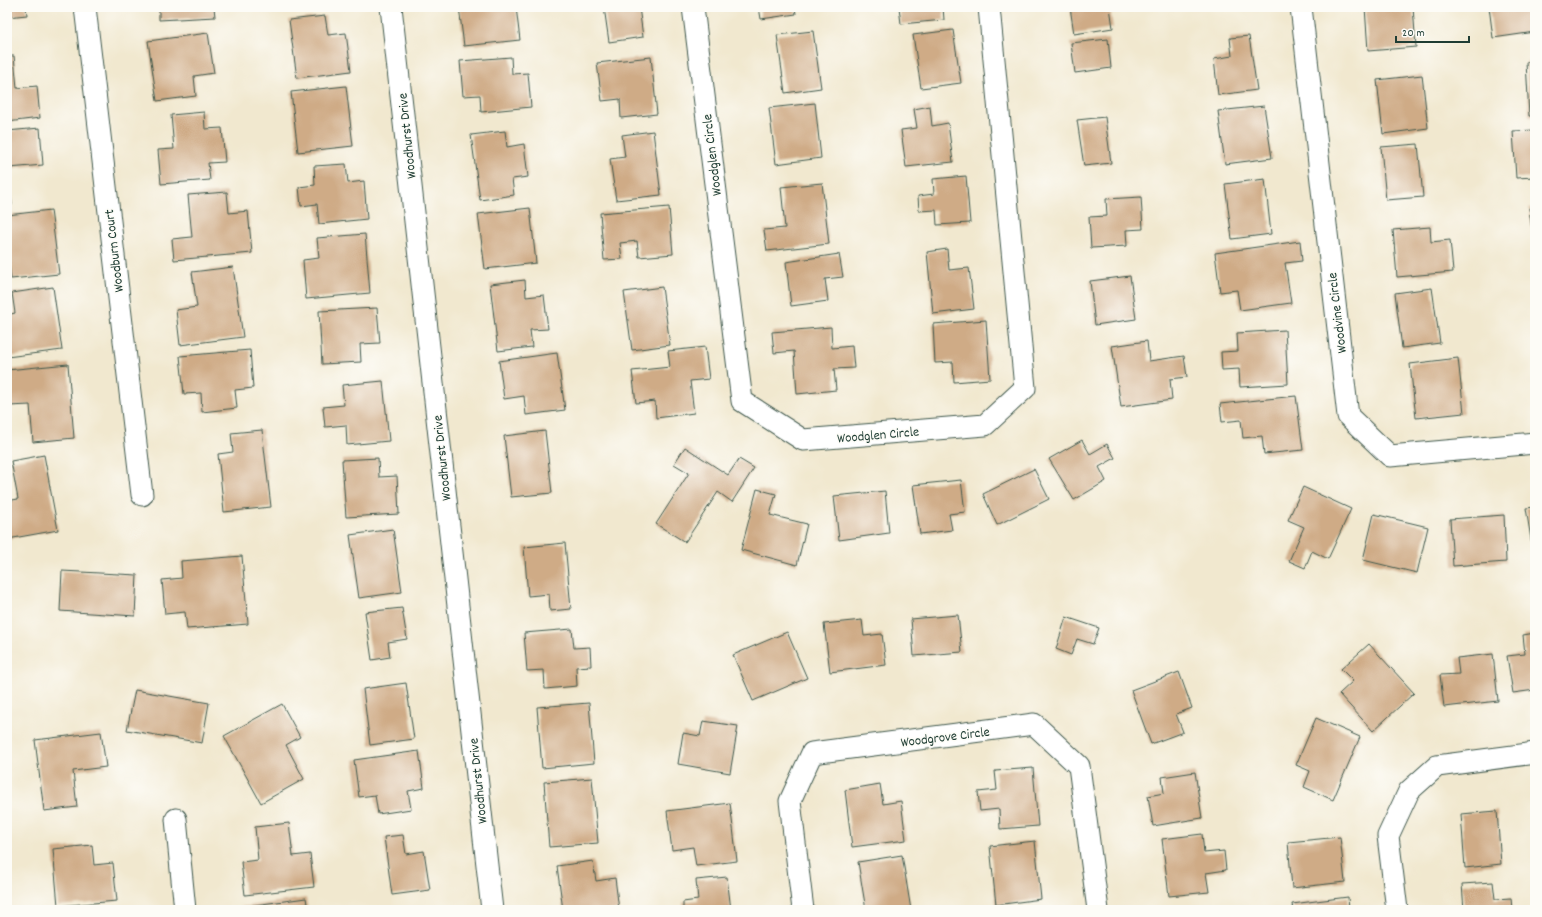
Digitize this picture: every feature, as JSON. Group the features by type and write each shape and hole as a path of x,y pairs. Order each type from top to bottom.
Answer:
{"street":[{"name":"Woodburn Court","path":"85,7 142,494"},
{"name":"Woodhurst Drive","path":"391,7 492,910"},
{"name":"Woodglen Circle","path":"693,7 742,401 803,440 985,426 1026,388 989,7"},
{"name":"Woodvine Circle","path":"1301,7 1348,416 1390,456 1535,443"},
{"name":"Woodgrove Circle","path":"803,910 790,801 812,753 1034,724 1079,766 1098,910"},
{"path":"1397,910 1388,836 1409,791 1437,766 1535,753"},
{"path":"176,819 185,910"}],"building":[{"path":"7,7 26,7 27,15 7,17"},
{"path":"159,7 214,7 215,17 159,20"},
{"path":"459,7 516,7 520,40 464,46"},
{"path":"604,7 639,7 643,37 609,42"},
{"path":"759,7 795,7 796,14 761,19"},
{"path":"899,7 943,7 944,20 901,24"},
{"path":"1070,7 1110,7 1113,28 1074,34"},
{"path":"1365,7 1413,7 1416,47 1368,51"},
{"path":"1489,7 1535,7 1535,32 1493,38"},
{"path":"325,16 328,35 346,33 351,71 297,78 289,20"},
{"path":"953,30 961,83 921,88 913,35"},
{"path":"813,31 821,88 785,93 777,35"},
{"path":"208,33 214,73 194,76 196,96 157,101 148,41"},
{"path":"1249,36 1257,90 1218,95 1214,59 1232,56 1230,38"},
{"path":"1108,39 1111,68 1075,73 1071,43"},
{"path":"7,56 14,56 17,88 37,86 40,118 7,122"},
{"path":"511,57 512,74 528,73 531,107 481,112 480,95 463,96 460,61"},
{"path":"651,57 657,114 621,118 620,99 602,101 597,63"},
{"path":"1535,61 1535,116 1529,116 1526,62"},
{"path":"1422,75 1428,128 1383,134 1377,80"},
{"path":"346,86 353,146 298,152 291,92"},
{"path":"815,103 821,158 776,164 769,108"},
{"path":"930,106 932,126 948,123 953,162 906,167 901,130 917,128 914,109"},
{"path":"1264,106 1272,158 1225,164 1218,111"},
{"path":"204,112 205,129 222,128 225,162 208,163 210,180 161,184 158,150 174,149 171,115"},
{"path":"1105,117 1111,163 1084,166 1077,120"},
{"path":"40,128 43,165 9,168 12,205 7,205 7,131"},
{"path":"1535,130 1535,177 1516,178 1513,131"},
{"path":"505,131 507,147 524,144 528,177 512,179 514,195 480,200 471,135"},
{"path":"653,131 661,195 616,200 610,159 625,157 622,135"},
{"path":"1418,144 1423,197 1386,200 1381,147"},
{"path":"346,164 348,183 364,181 367,219 319,224 317,204 301,206 299,187 315,185 314,166"},
{"path":"966,176 970,223 937,225 936,210 919,211 918,196 934,194 933,179"},
{"path":"1265,179 1271,234 1232,239 1225,184"},
{"path":"822,183 829,244 767,251 764,230 785,228 781,187"},
{"path":"227,192 229,213 248,211 252,253 174,260 172,239 192,237 188,195"},
{"path":"1141,197 1143,229 1126,230 1127,246 1091,248 1089,217 1107,216 1106,199"},
{"path":"669,207 673,254 639,257 637,241 620,243 622,259 604,260 600,213"},
{"path":"1535,207 1535,245 1534,245 1529,208"},
{"path":"530,208 536,263 485,269 478,214"},
{"path":"51,210 59,274 11,279 9,263 7,264 7,215"},
{"path":"1430,227 1431,242 1450,240 1453,272 1397,277 1393,230"},
{"path":"365,234 370,293 306,299 303,260 319,258 317,238"},
{"path":"1300,241 1302,261 1285,263 1291,303 1240,310 1237,290 1220,292 1215,253"},
{"path":"947,249 949,270 969,268 974,309 933,314 927,252"},
{"path":"839,254 843,277 825,279 828,301 791,306 786,262"},
{"path":"233,267 243,337 180,345 176,310 197,307 192,272"},
{"path":"1130,276 1136,319 1095,325 1090,281"},
{"path":"525,280 526,297 544,295 548,329 530,330 532,347 498,351 490,284"},
{"path":"53,287 62,350 7,357 7,315 15,313 12,293"},
{"path":"662,287 670,345 632,350 624,292"},
{"path":"1432,288 1440,343 1402,348 1395,293"},
{"path":"377,308 380,343 360,344 361,362 322,364 319,311"},
{"path":"986,320 990,379 954,382 953,362 935,363 933,324"},
{"path":"831,327 832,348 852,346 854,368 834,369 836,390 797,394 794,351 774,353 772,332"},
{"path":"1285,330 1288,384 1240,387 1239,369 1222,370 1221,352 1238,351 1237,333"},
{"path":"1147,341 1149,361 1184,356 1187,377 1170,379 1172,400 1121,407 1112,346"},
{"path":"705,347 709,379 690,381 694,413 656,418 655,401 636,403 632,371 670,367 668,351"},
{"path":"250,350 253,388 235,390 237,408 202,412 201,393 184,394 180,356"},
{"path":"557,353 565,410 526,415 524,396 504,399 499,361"},
{"path":"1458,358 1464,413 1416,418 1410,364"},
{"path":"68,364 74,438 33,442 30,405 9,406 7,370"},
{"path":"383,381 389,441 347,445 346,425 325,427 323,407 344,405 342,385"},
{"path":"1296,396 1303,450 1264,454 1262,436 1243,438 1241,420 1222,422 1220,404"},
{"path":"262,430 271,507 224,512 218,454 233,452 231,433"},
{"path":"545,431 552,493 511,497 504,436"},
{"path":"1082,440 1090,454 1107,444 1115,458 1099,467 1106,481 1074,500 1049,459"},
{"path":"685,447 728,475 739,459 754,468 732,502 718,492 685,542 656,524 689,473 674,464"},
{"path":"44,455 58,530 8,539 7,501 18,499 11,461"},
{"path":"378,458 379,477 397,476 399,514 346,517 342,460"},
{"path":"1034,469 1049,499 997,525 983,494"},
{"path":"961,480 965,512 949,514 952,530 920,534 913,485"},
{"path":"1303,487 1351,509 1328,559 1312,551 1305,568 1289,561 1304,527 1288,520"},
{"path":"757,489 776,494 770,515 807,524 797,565 741,550"},
{"path":"885,491 889,533 839,540 834,496"},
{"path":"1535,507 1535,558 1534,558 1526,508"},
{"path":"1374,514 1428,527 1417,573 1363,560"},
{"path":"1504,515 1506,562 1453,566 1450,519"},
{"path":"393,529 402,592 359,598 350,535"},
{"path":"565,543 571,609 550,611 549,594 528,596 524,547"},
{"path":"242,556 248,624 187,629 185,612 165,614 162,580 182,578 181,561"},
{"path":"62,571 137,575 135,616 60,611"},
{"path":"402,608 407,639 388,642 390,657 372,660 365,612"},
{"path":"958,615 962,652 914,656 911,619"},
{"path":"1066,617 1099,628 1093,644 1077,639 1071,655 1056,649"},
{"path":"862,620 864,636 882,634 886,665 830,672 824,624"},
{"path":"572,629 574,648 590,647 591,666 576,667 577,686 545,689 544,670 527,671 524,633"},
{"path":"787,632 807,678 753,701 733,655"},
{"path":"1535,633 1535,690 1513,693 1507,656 1525,654 1523,635"},
{"path":"1369,644 1414,693 1373,731 1339,694 1353,681 1341,669"},
{"path":"1493,654 1498,701 1444,707 1440,675 1459,674 1457,658"},
{"path":"1179,672 1192,708 1176,714 1183,732 1151,744 1131,690"},
{"path":"406,683 414,739 370,745 363,689"},
{"path":"135,690 209,703 202,743 127,730"},
{"path":"589,703 594,763 542,768 537,707"},
{"path":"282,704 300,737 286,745 304,779 261,803 224,736"},
{"path":"1316,718 1360,737 1333,800 1304,787 1310,771 1296,765"},
{"path":"703,721 738,726 730,773 678,764 683,733 700,736"},
{"path":"101,732 106,767 73,771 77,807 44,811 35,740"},
{"path":"419,751 424,788 408,791 411,809 378,814 375,795 359,797 354,760"},
{"path":"1033,768 1038,826 1000,829 999,809 980,811 978,792 997,790 995,771"},
{"path":"1195,772 1202,818 1153,826 1148,796 1164,793 1162,777"},
{"path":"592,778 598,843 549,847 544,782"},
{"path":"880,784 883,804 901,801 906,840 852,847 845,790"},
{"path":"730,803 737,861 696,866 693,847 672,850 667,811"},
{"path":"1497,811 1501,864 1465,868 1461,814"},
{"path":"289,823 293,856 310,854 314,887 245,895 241,862 258,860 255,827"},
{"path":"1202,834 1204,853 1224,851 1226,870 1206,873 1209,892 1169,896 1162,839"},
{"path":"403,835 406,854 424,851 430,890 392,895 384,837"},
{"path":"1340,837 1345,882 1292,888 1288,842"},
{"path":"1035,841 1041,899 996,905 990,846"},
{"path":"92,845 94,865 113,863 117,901 58,906 53,849"},
{"path":"902,855 911,910 866,910 858,862"},
{"path":"593,861 596,881 615,878 619,910 563,910 557,866"},
{"path":"727,877 731,910 683,910 683,902 698,900 696,880"},
{"path":"1493,882 1495,899 1511,898 1512,910 1464,910 1462,884"},
{"path":"1348,897 1349,910 1293,910 1292,904"},
{"path":"306,898 308,910 240,910 240,907"}]}
